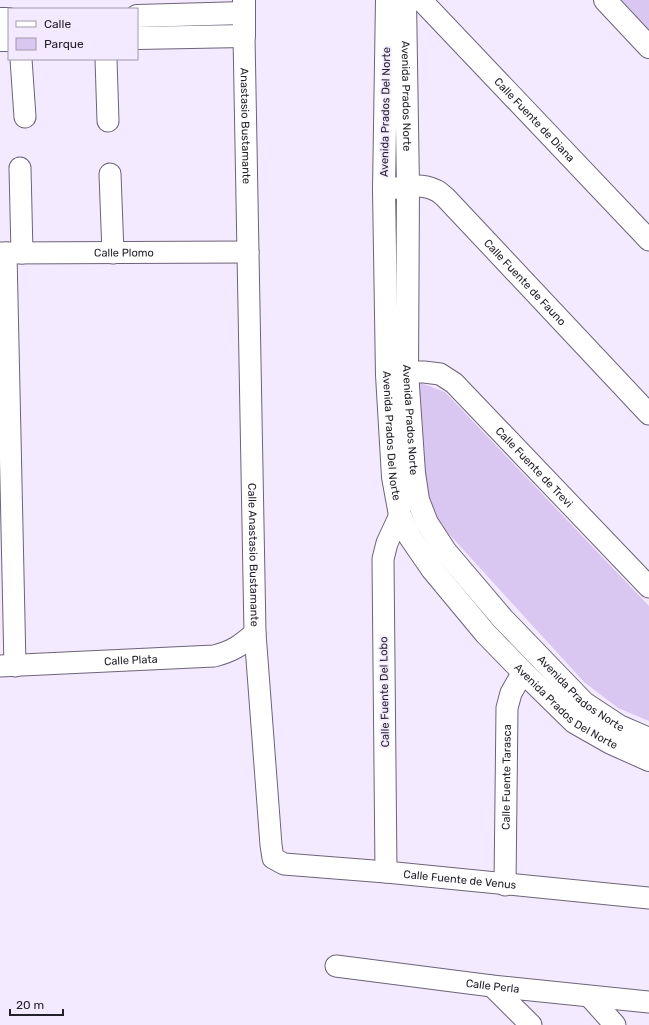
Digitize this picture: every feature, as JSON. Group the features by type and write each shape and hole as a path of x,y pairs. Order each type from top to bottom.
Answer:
{"street":[{"name":"Avenida Prados Del Norte","path":"387,0 384,190 387,375 393,477 400,515 410,537 432,570 486,634 523,672 574,722 611,743 649,760"},
{"name":"Avenida Prados Norte","path":"405,0 408,187 407,372 414,473 418,500 427,523 446,552 503,619 584,703 619,726 649,739"},
{"name":"Calle Fuente de Diana","path":"421,0 649,240"},
{"path":"605,0 649,47"},
{"path":"138,16 244,7"},
{"name":"Anastasio Bustamante","path":"244,7 248,252"},
{"path":"138,38 244,36"},
{"path":"21,60 25,117"},
{"path":"106,60 108,121"},
{"path":"8,666 9,253 20,168"},
{"path":"110,174 113,253"},
{"name":"Calle Fuente de Fauno","path":"384,190 422,186 435,189 445,197 649,414"},
{"name":"Calle Plomo","path":"9,253 248,252"},
{"name":"Calle Anastasio Bustamante","path":"248,252 255,633 273,858"},
{"name":"Calle Fuente de Trevi","path":"407,372 440,374 454,383 649,587"},
{"name":"Calle Fuente Del Lobo","path":"386,872 383,559 387,543 400,515"},
{"path":"486,634 503,619"},
{"name":"Calle Plata","path":"8,666 214,656 229,652 242,645 255,633"},
{"name":"Calle Fuente Tarasca","path":"505,885 507,708 511,692 523,672"},
{"name":"Calle Fuente de Venus","path":"273,858 284,864 386,872 505,885 649,898"},
{"name":"Calle Perla","path":"336,966 492,986 649,1002"},
{"path":"492,986 531,1025"},
{"path":"590,997 615,1025"}],"green space":[{"path":"621,0 649,0 649,30"},
{"path":"418,382 445,392 649,606 649,721 618,708 584,682 448,533 416,487"}]}
